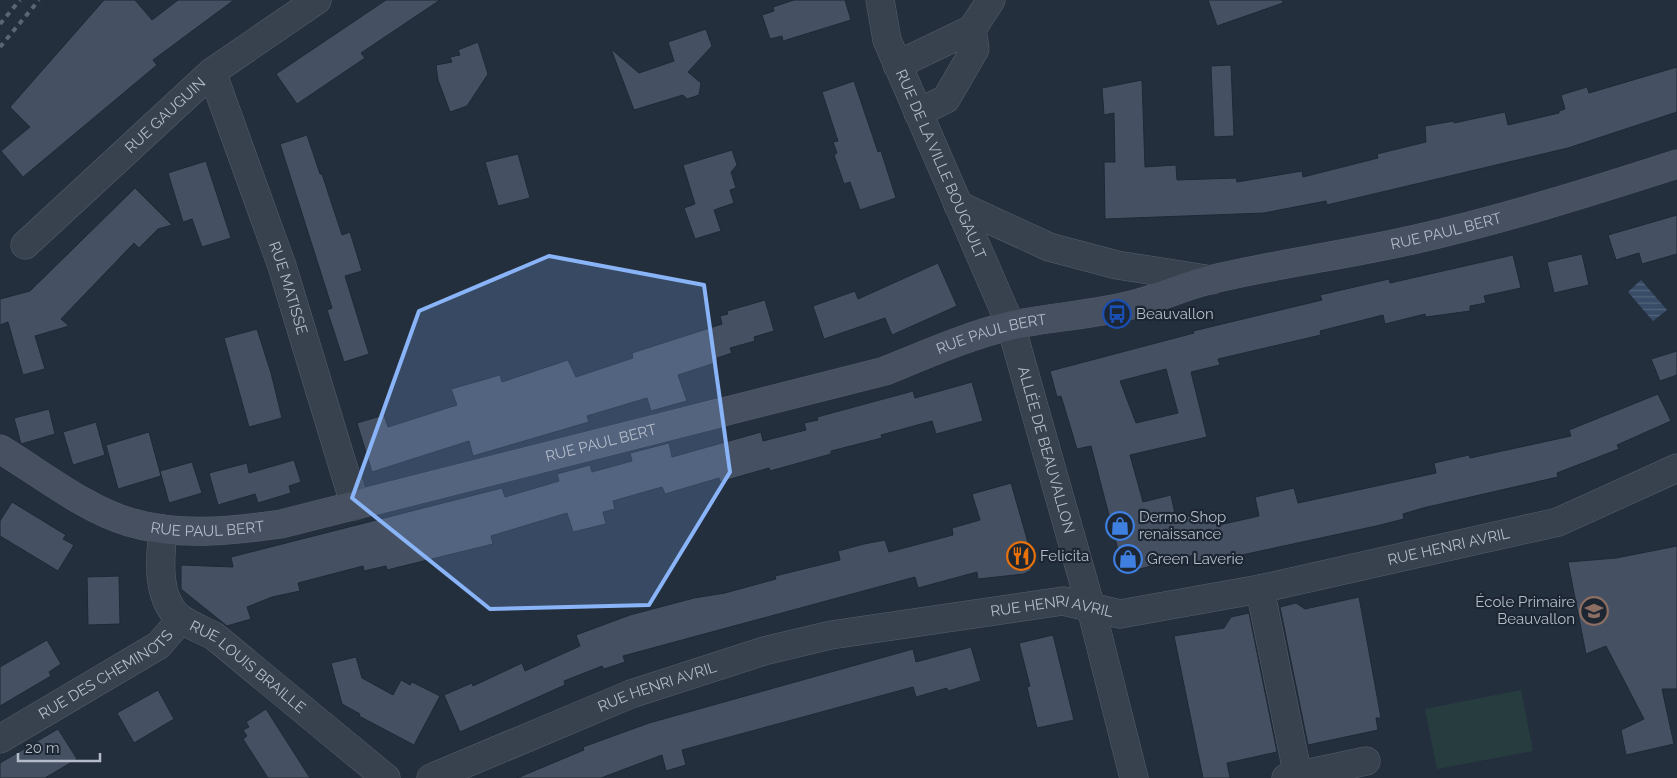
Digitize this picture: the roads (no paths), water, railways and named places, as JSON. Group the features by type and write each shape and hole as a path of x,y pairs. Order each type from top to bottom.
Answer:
{"main road":[{"name":"RUE PAUL BERT","path":"0,449 93,506 129,522 163,529 200,532 240,530 281,524 885,371 974,336 1011,326 1048,318 1077,316 1139,303 1175,289 1212,280 1412,240 1590,192 1677,164"}],"street":[{"name":"RUE GAUGUIN","path":"25,245 212,72 317,0"},
{"name":"RUE DE LA VILLE BOUGAULT","path":"880,0 886,40 1011,326"},
{"path":"897,65 972,29 991,0"},
{"path":"918,113 946,100 975,50 972,29"},
{"name":"RUE MATISSE","path":"212,72 282,266 355,506"},
{"name":"RUE PAUL BERT","path":"958,205 1049,247 1117,265 1212,280"},
{"name":"ALLÉE DE BEAUVALLON","path":"1011,326 1091,608 1134,778"},
{"name":"RUE HENRI AVRIL","path":"431,778 631,694 764,651 831,635 1063,601 1120,614 1260,589 1558,522 1677,468"},
{"name":"RUE LOUIS BRAILLE","path":"163,529 160,554 166,602 181,619 214,636 386,778"},
{"path":"1260,589 1292,777 1366,760"},
{"name":"RUE DES CHEMINOTS","path":"0,739 159,645 181,619"}],"water":[{"path":"1641,280 1667,310 1653,321 1628,292"}],"railway":[{"path":"0,24 20,0"},
{"path":"0,47 39,0"}],"place":[{"name":"Beauvallon","path":"1117,314"},
{"name":"Dermo Shop renaissance","path":"1120,526"},
{"name":"Felicita","path":"1021,556"},
{"name":"Green Laverie","path":"1128,559"},
{"name":"École Primaire Beauvallon","path":"1594,611"}]}
